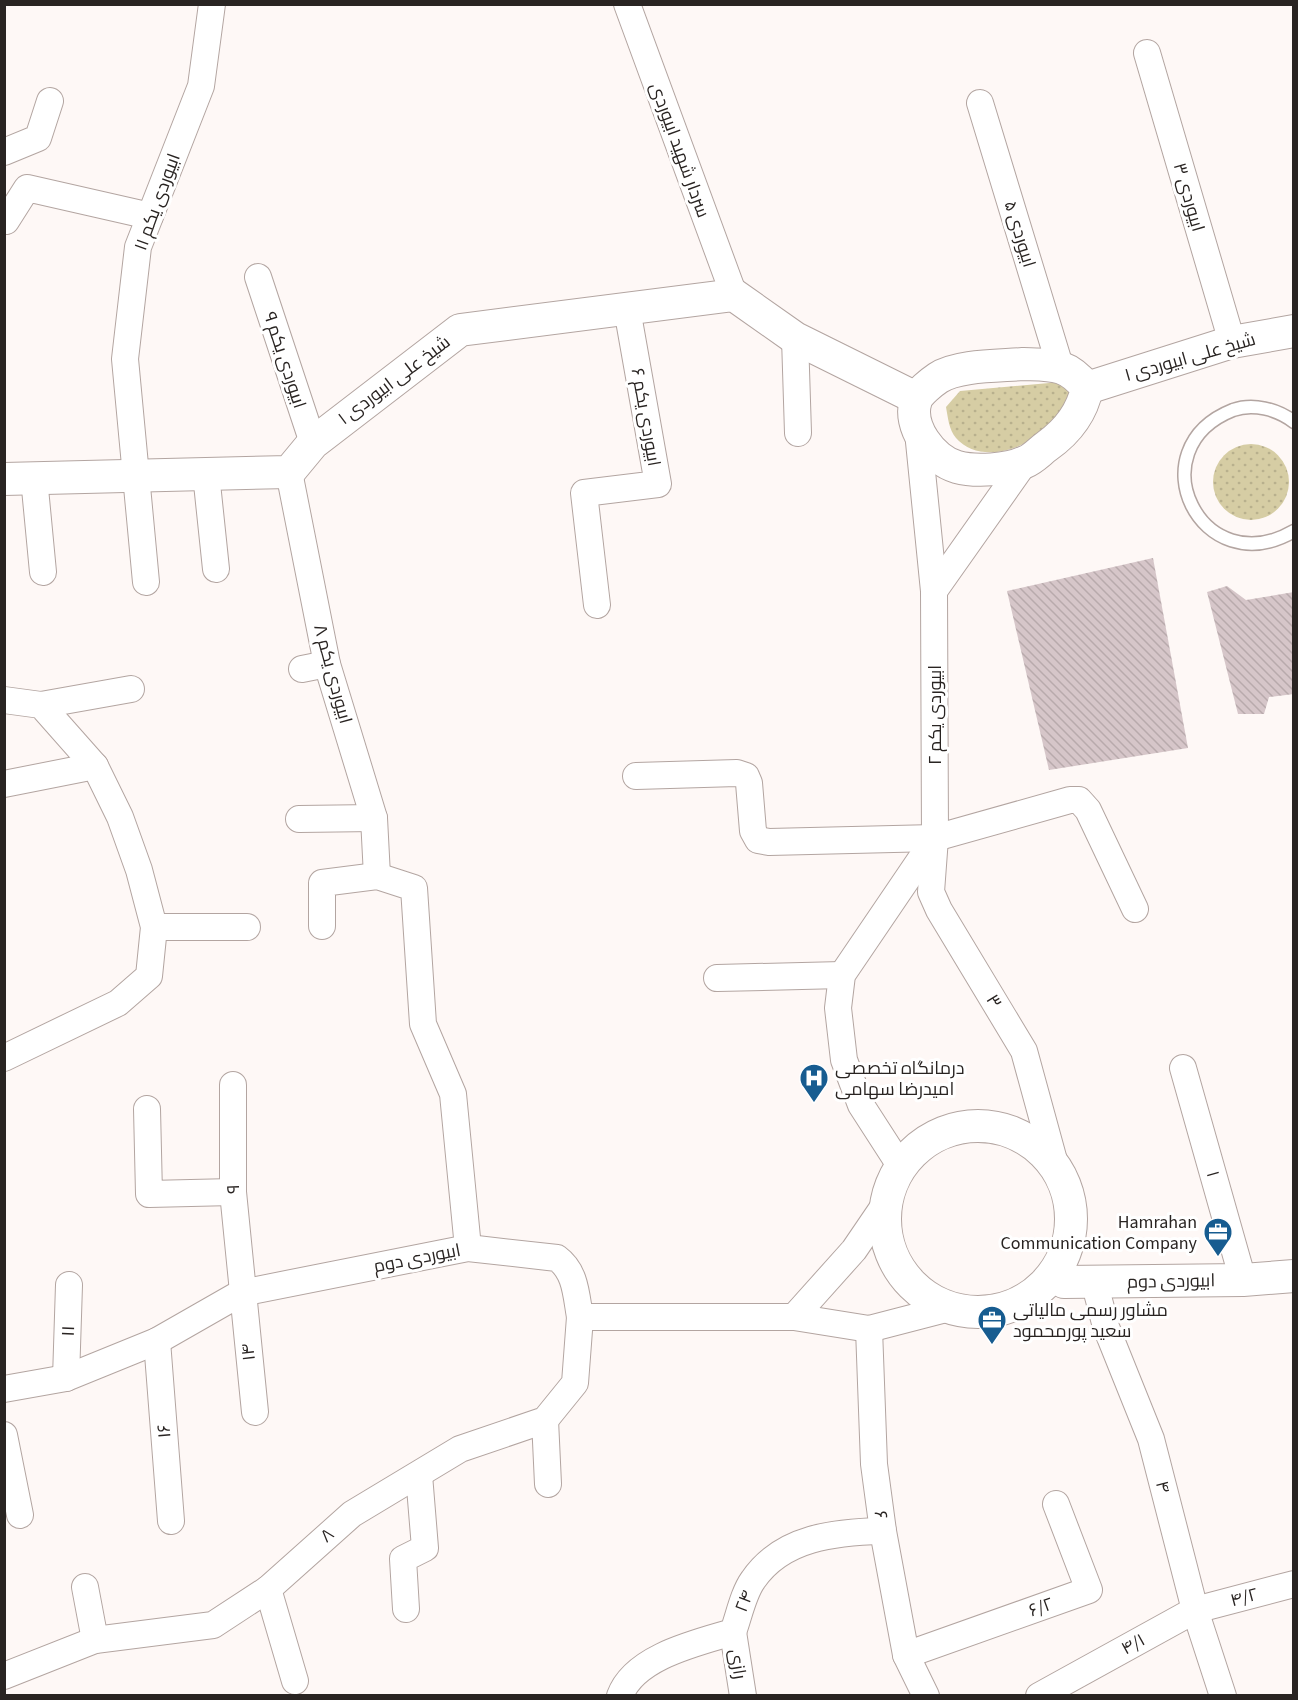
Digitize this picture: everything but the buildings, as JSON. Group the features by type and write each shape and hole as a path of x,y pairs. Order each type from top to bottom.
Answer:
{"street":[{"name":"۱۱ ابیوردی یکم","path":"146,582 134,476 125,359 138,247 201,86 212,4"},
{"name":"سردار شهید ابیوردی","path":"627,4 734,295"},
{"name":"۳ ابیوردی","path":"1147,53 1232,342"},
{"path":"4,152 39,138 50,101"},
{"name":"۵ ابیوردی","path":"980,103 1060,366"},
{"path":"6,221 27,188 150,216"},
{"name":"۹ ابیوردی یکم","path":"258,277 313,443"},
{"path":"734,295 795,338 916,398"},
{"name":"شیخ علی ابیوردی ۱","path":"289,472 313,443 460,330 734,295"},
{"name":"۶ ابیوردی یکم","path":"597,605 584,493 658,484 627,309"},
{"name":"شیخ علی ابیوردی ۱","path":"1087,388 1232,342 1293,331"},
{"path":"795,338 798,433"},
{"path":"934,591 1025,462 1070,425 1083,407 1087,388 1076,374 1060,366 1023,364 974,368 939,376 916,398 914,413 918,432 930,449 957,467 995,468 1025,462"},
{"name":"۲ ابیوردی یکم","path":"918,432 934,591 935,838"},
{"path":"43,572 19,479 289,472"},
{"name":"۸ ابیوردی یکم","path":"289,472 327,664 374,818 377,876"},
{"path":"206,474 216,569"},
{"path":"302,669 327,664"},
{"path":"4,700 41,705 130,689"},
{"path":"4,1058 118,1003 149,976 154,927 139,870 120,817 95,766 41,705"},
{"path":"4,784 95,766"},
{"path":"636,776 737,773 746,776 749,783 753,831 758,840 769,842 935,838 1070,800 1079,800 1088,810 1135,909"},
{"path":"299,819 374,818"},
{"path":"901,1167 861,1105 844,1060 838,1008 842,975 935,838"},
{"name":"۳","path":"935,838 931,892 939,910 1024,1051 1056,1168"},
{"path":"322,926 322,883 377,876 414,888 423,1024 453,1094 468,1248"},
{"path":"154,927 247,927"},
{"path":"717,978 842,975"},
{"name":"۱","path":"1184,1068 1243,1280"},
{"name":"۹","path":"233,1085 233,1192 241,1293"},
{"path":"147,1109 149,1194 233,1192"},
{"path":"794,1317 854,1250 886,1203 901,1167 914,1152 930,1139 969,1126 989,1127 1027,1140 1056,1168 1068,1196 1071,1226 1060,1265 1069,1282 1003,1309 968,1312 950,1308 930,1299 913,1285 899,1268 890,1247 885,1226 886,1203"},
{"name":"ابیوردی دوم","path":"4,1389 66,1378 157,1341 241,1293 468,1248 557,1258 567,1266 572,1276 580,1317"},
{"name":"ابیوردی دوم","path":"1069,1282 1243,1280 1293,1276"},
{"name":"۴","path":"1069,1282 1106,1328 1151,1439 1195,1610 1223,1695"},
{"name":"۱۱","path":"66,1378 69,1285"},
{"name":"۱۴","path":"241,1293 255,1412"},
{"path":"548,1484 545,1420 575,1383 580,1317 794,1317 869,1329 950,1308"},
{"name":"۶","path":"869,1329 874,1464 883,1531 906,1655 926,1695"},
{"name":"۱۶","path":"157,1341 171,1521"},
{"name":"۸","path":"4,1676 95,1640 213,1625 268,1589 352,1514 460,1449 545,1420"},
{"path":"4,1435 20,1515"},
{"path":"406,1609 403,1559 425,1548 419,1475"},
{"name":"۶/۲","path":"906,1655 1089,1590 1056,1504"},
{"name":"۲۴","path":"620,1695 625,1682 633,1673 680,1648 733,1632 752,1581 787,1548 847,1532 883,1531"},
{"name":"۴/۲","path":"1195,1610 1293,1584"},
{"path":"85,1587 95,1640"},
{"path":"268,1589 295,1681"},
{"name":"۴/۱","path":"1039,1695 1195,1610"},
{"name":"رازی","path":"733,1632 743,1695"}],"lane":[{"path":"1293,422 1284,414 1262,407 1239,408 1217,417 1200,432 1188,451 1184,474 1187,497 1197,517 1213,532 1233,542 1256,545 1277,541 1293,531"}],"shaded area":[{"path":"1060,382 1071,388 1066,404 1056,419 1042,433 1025,443 1006,450 988,452 971,449 956,438 949,424 946,407 960,391"},
{"path":"1244,444 1258,444 1272,450 1283,461 1289,475 1286,497 1278,509 1258,520 1244,520 1230,514 1219,503 1213,489 1213,475 1219,461 1230,450"}],"place":[{"name":"درمانگاه تخصصی امیدرضا سهامی","path":"814,1104"},
{"name":"Hamrahan Communication Company","path":"1218,1258"},
{"name":"مشاور رسمی مالیاتی سعید پورمحمود","path":"992,1346"}]}
